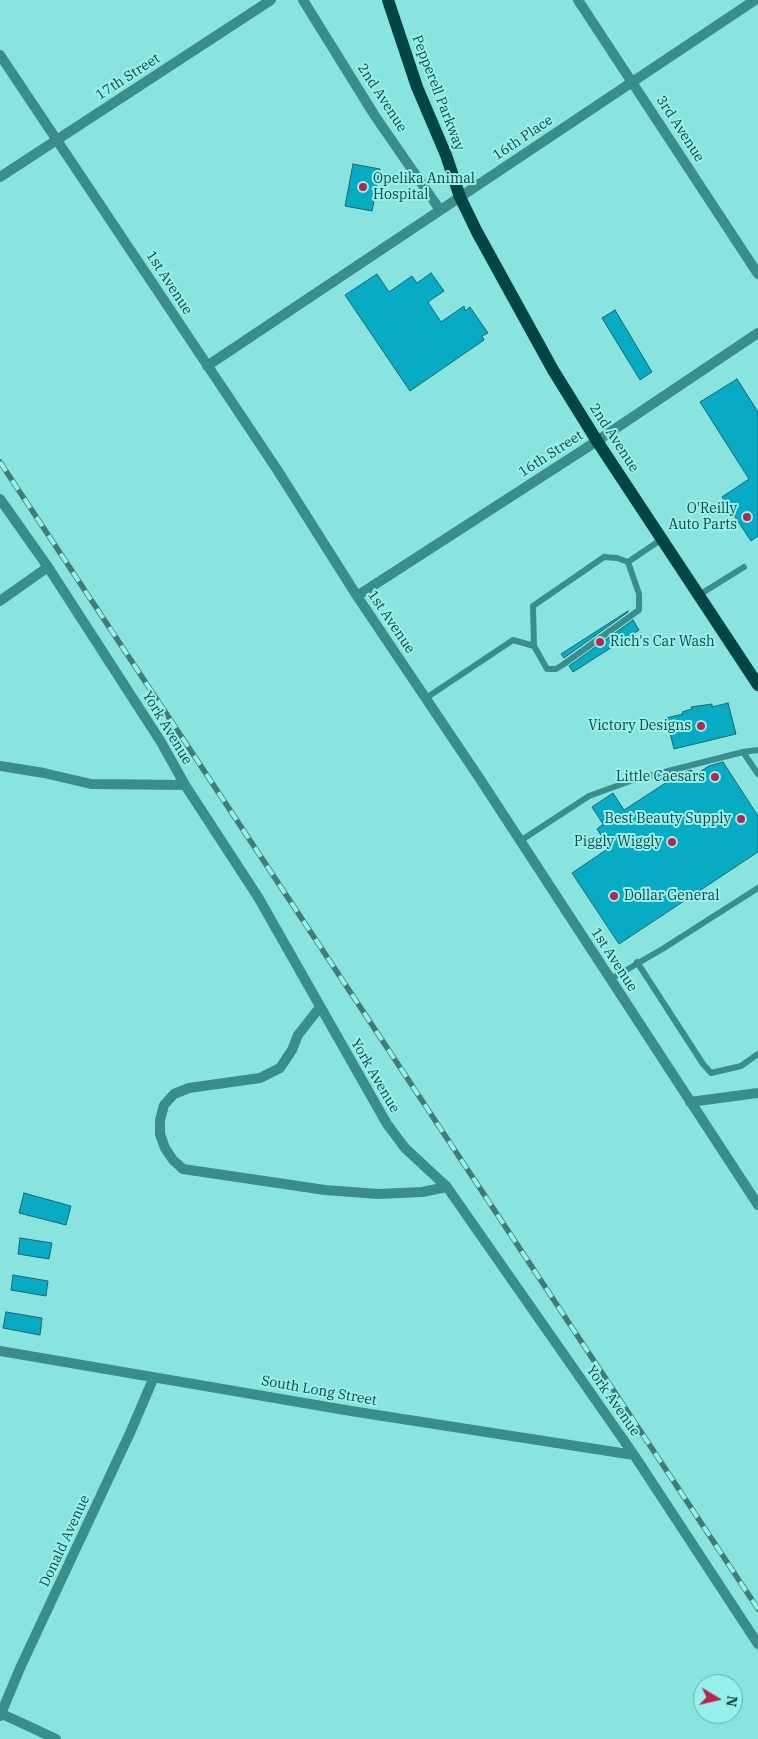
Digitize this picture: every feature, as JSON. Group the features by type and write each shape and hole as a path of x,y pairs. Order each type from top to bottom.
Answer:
{"main road":[{"name":"Pepperell Parkway","path":"388,0 417,87 446,156 460,197"},
{"name":"2nd Avenue","path":"460,197 477,232 534,335 597,441 758,685"}],"street":[{"name":"17th Street","path":"0,177 271,0"},
{"name":"2nd Avenue","path":"302,0 381,125 440,210"},
{"name":"3rd Avenue","path":"578,0 758,274"},
{"name":"16th Place","path":"207,366 755,0"},
{"name":"1st Avenue","path":"0,55 58,139 278,471 758,1205"},
{"name":"16th Street","path":"358,596 597,441 758,333"},
{"name":"York Avenue","path":"0,499 48,566 162,742 185,785 258,897 387,1124 405,1148 447,1187 634,1455 758,1644"},
{"path":"0,601 48,566"},
{"path":"0,766 44,773 91,784 185,785"},
{"path":"320,1007 298,1035 292,1050 280,1068 260,1078 189,1088 174,1094 164,1105 160,1120 160,1134 165,1148 173,1160 183,1169 325,1190 378,1194 422,1192 447,1187"},
{"path":"690,1102 758,1093"},
{"name":"South Long Street","path":"0,1352 351,1411 634,1455"},
{"name":"Donald Avenue","path":"0,1714 154,1377"},
{"path":"0,1714 56,1739"}],"lane":[{"path":"628,562 662,539"},
{"path":"604,557 617,558 628,562 639,594 639,610 556,669 547,669 534,646 533,606 604,557"},
{"path":"699,596 744,567"},
{"path":"426,698 513,640 534,646"},
{"path":"520,841 589,796 633,780 743,752 758,750"},
{"path":"743,752 758,774"},
{"path":"610,980 758,888"},
{"path":"638,962 703,1064 711,1073 741,1066 758,1054"}],"building":[{"name":"Opelika Animal Hospital","path":"353,164 380,169 372,211 345,206"},
{"path":"431,273 444,291 428,302 441,322 464,306 465,311 470,307 488,333 482,336 484,340 410,391 345,295 377,274 389,292 412,276 417,283"},
{"path":"615,310 652,372 640,380 602,318"},
{"path":"737,379 758,412 758,536 751,541 722,497 749,479 700,402"},
{"path":"628,611 564,658 561,654"},
{"path":"633,620 639,630 573,672 569,666"},
{"name":"Victory Designs","path":"728,703 736,734 674,749 666,718 683,714 682,712 692,709 691,707 712,704 712,707"},
{"name":"Piggly Wiggly","path":"723,762 758,816 758,852 619,944 572,873 609,848 597,829 603,824 592,807 613,793 624,810 681,773 691,770 695,775 709,766"},
{"path":"24,1193 71,1206 66,1225 19,1213"},
{"path":"20,1238 52,1243 49,1259 18,1254"},
{"path":"13,1275 48,1281 46,1296 11,1290"},
{"path":"6,1312 42,1318 40,1335 3,1328"}],"railway":[{"path":"0,462 758,1609"}],"place":[{"name":"Opelika Animal Hospital","path":"363,187"},
{"name":"O'Reilly Auto Parts","path":"747,517"},
{"name":"Rich's Car Wash","path":"600,642"},
{"name":"Victory Designs","path":"701,726"},
{"name":"Little Caesars","path":"715,777"},
{"name":"Best Beauty Supply","path":"741,819"},
{"name":"Piggly Wiggly","path":"672,842"},
{"name":"Dollar General","path":"614,896"}]}
